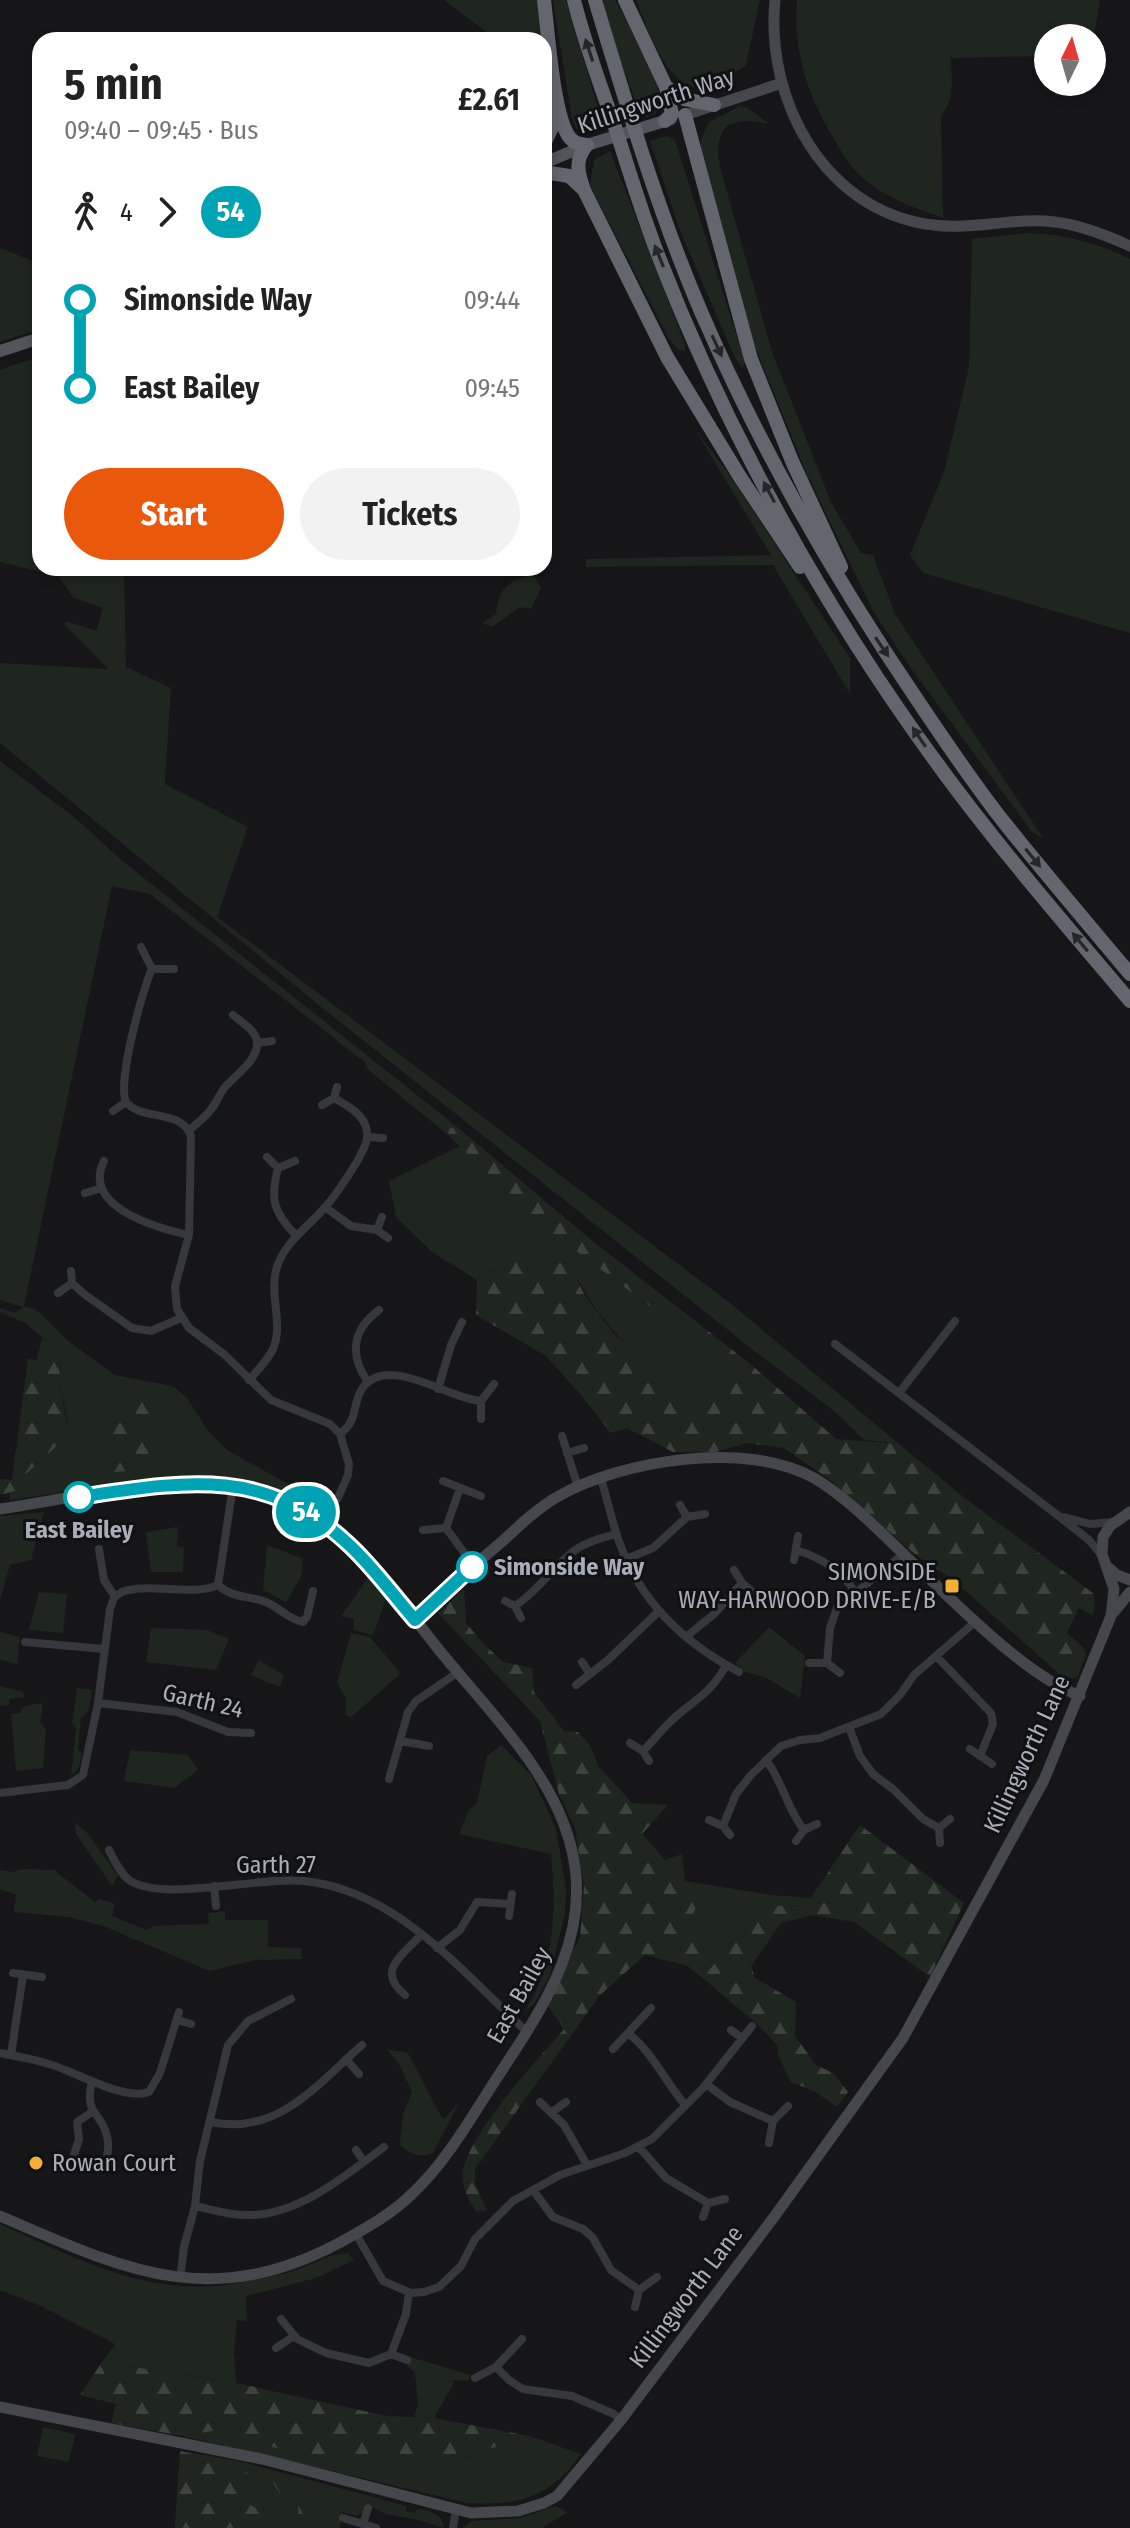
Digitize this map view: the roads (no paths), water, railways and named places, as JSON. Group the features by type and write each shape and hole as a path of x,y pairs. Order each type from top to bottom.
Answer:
{"highway":[{"path":"544,0 549,32"},
{"path":"574,0 655,247 686,321 737,432 838,618"},
{"path":"595,0 647,169 702,314 809,529 856,609 954,755 1006,824 1130,974"},
{"path":"625,0 666,87 672,114 665,121"},
{"path":"552,55 559,103 568,135 578,144 587,145 578,158 578,173 584,190 667,357 740,477 937,763 989,832 1130,1001"},
{"path":"666,87 684,99 714,105"},
{"path":"552,127 559,103"},
{"path":"685,115 751,359 792,461 847,579 856,609"},
{"path":"552,173 569,176 584,190"}],"main road":[{"name":"Killingworth Way","path":"552,160 587,145 685,115"},
{"path":"0,351 32,341"}],"street":[{"path":"775,0 774,37 782,83 799,127 816,156 843,184 878,207 931,225 1054,222 1105,235 1130,246"},
{"name":"Killingworth Way","path":"685,115 782,83"},
{"path":"141,947 152,969"},
{"path":"152,969 174,969"},
{"path":"152,969 143,989 124,1071 123,1092 126,1102 141,1112 171,1119 190,1130"},
{"path":"233,1015 249,1028 258,1043"},
{"path":"258,1043 272,1041"},
{"path":"190,1130 213,1108 224,1088 251,1058 258,1043"},
{"path":"322,1105 334,1098 337,1087"},
{"path":"249,1380 273,1350 276,1331 273,1297 278,1264 296,1235 325,1207 352,1170 367,1137 367,1130 356,1113 334,1098"},
{"path":"113,1111 126,1102"},
{"path":"190,1130 189,1235 175,1286 181,1318 271,1400 330,1424 340,1434 349,1464 348,1475 338,1498 320,1521"},
{"path":"367,1137 383,1138"},
{"path":"267,1157 278,1168"},
{"path":"104,1161 99,1179 102,1188 119,1208 144,1223 189,1235"},
{"path":"278,1168 295,1161"},
{"path":"278,1168 273,1201 280,1216 296,1235"},
{"path":"85,1193 102,1188"},
{"path":"325,1207 351,1226 377,1230 388,1238"},
{"path":"377,1230 382,1217"},
{"path":"71,1271 72,1283 132,1328 151,1331 181,1318"},
{"path":"58,1293 72,1283"},
{"path":"368,1382 358,1368 355,1353 365,1320 379,1310"},
{"path":"358,1311 365,1320"},
{"path":"899,1393 955,1321"},
{"path":"438,1389 451,1345 462,1322"},
{"path":"835,1344 1089,1540 1117,1575 1130,1580"},
{"path":"451,1345 462,1349"},
{"path":"340,1434 350,1427 360,1393 368,1382 383,1375 403,1376 455,1397 481,1401"},
{"path":"481,1419 481,1401 494,1384"},
{"path":"562,1436 578,1487"},
{"path":"567,1453 584,1448"},
{"path":"415,1620 537,1511 578,1487 656,1464 691,1459 726,1457 774,1462 815,1479 903,1554 975,1622 1046,1679 1080,1696"},
{"path":"601,1479 626,1559 644,1593 686,1637 713,1659 739,1672"},
{"path":"443,1481 481,1496"},
{"name":"East Bailey","path":"0,1509 181,1483 233,1486 281,1499 320,1521 348,1543 415,1620 543,1779 565,1824 577,1882 571,1944 558,1978 527,2032 437,2167 412,2195 380,2221 313,2256 277,2269 221,2279 180,2278 118,2265 0,2216"},
{"path":"0,1793 68,1785 83,1775 98,1703 110,1609 115,1597 124,1591 150,1588 209,1590 218,1585 233,1486"},
{"path":"446,1528 460,1488"},
{"path":"680,1505 687,1517"},
{"path":"626,1559 653,1548 687,1517 705,1514"},
{"path":"1056,1514 1090,1524 1124,1517"},
{"path":"1111,1616 1114,1589 1103,1537 1124,1517"},
{"path":"446,1528 473,1565"},
{"path":"423,1530 446,1528"},
{"path":"515,1606 528,1598 577,1548 617,1534"},
{"path":"794,1560 798,1536"},
{"path":"99,1549 104,1580 115,1597"},
{"path":"796,1550 816,1556 835,1569 855,1592"},
{"path":"827,1663 832,1618 837,1608 903,1554"},
{"path":"734,1570 742,1583 753,1592"},
{"path":"686,1637 714,1614 742,1583"},
{"path":"218,1585 237,1597 268,1603 291,1620 303,1622 313,1591"},
{"path":"1111,1616 1130,1592"},
{"path":"505,1601 515,1606 521,1618"},
{"path":"576,1685 659,1611"},
{"name":"Killingworth Lane","path":"0,2407 262,2459 456,2509 504,2513 544,2503 568,2486 774,2217 903,2038 1044,1780 1111,1616"},
{"path":"723,1826 736,1794 781,1746 820,1738 881,1714 914,1675 975,1622"},
{"path":"25,1642 104,1649"},
{"path":"936,1656 991,1713 993,1724 980,1756"},
{"path":"582,1662 590,1674"},
{"path":"809,1663 827,1663 840,1673"},
{"path":"643,1751 670,1721 706,1694 726,1665"},
{"path":"389,1779 408,1712 416,1701 457,1673"},
{"name":"Garth 24","path":"98,1703 177,1712 228,1732 251,1733"},
{"path":"849,1727 860,1756 873,1774 923,1819 939,1828"},
{"path":"400,1741 429,1746"},
{"path":"630,1743 643,1751 649,1761"},
{"path":"970,1749 992,1764"},
{"path":"766,1760 777,1774 796,1820 804,1830"},
{"path":"939,1828 950,1819"},
{"path":"709,1820 723,1826 730,1835"},
{"path":"796,1841 804,1830 817,1824"},
{"path":"939,1828 940,1843"},
{"name":"Garth 27","path":"109,1850 129,1880 157,1889 288,1880 328,1885 371,1901 422,1934 527,2032"},
{"name":"Garth 27","path":"214,1886 216,1906"},
{"path":"437,1948 460,1930 477,1902 511,1899 509,1916"},
{"path":"405,1995 390,1979 391,1969 422,1934"},
{"path":"11,2055 18,1974 42,1977"},
{"path":"180,2278 184,2247 195,2206 200,2161 228,2045 248,2021 291,1999"},
{"path":"258,2000 264,2011"},
{"path":"613,2049 651,2008"},
{"path":"0,2053 52,2065 130,2094 149,2092 160,2073 178,2016 191,2024"},
{"path":"356,2234 383,2281 409,2292 424,2292 439,2287 461,2266 475,2239 513,2201 560,2175 639,2147 652,2139 706,2084 752,2026"},
{"path":"731,2030 742,2038"},
{"path":"628,2033 657,2062 667,2083 685,2105"},
{"path":"211,2122 242,2125 268,2120 307,2094 362,2045"},
{"path":"346,2059 359,2074"},
{"path":"92,2081 89,2100 92,2112 108,2138 104,2169"},
{"path":"706,2084 730,2102 773,2121"},
{"path":"540,2102 564,2125 587,2165"},
{"path":"552,2112 566,2102"},
{"path":"769,2143 773,2121 788,2106"},
{"path":"73,2158 79,2139 77,2122 92,2112"},
{"path":"195,2206 234,2215 280,2210 313,2196 384,2147"},
{"path":"639,2147 666,2178 708,2203 725,2199"},
{"path":"356,2150 364,2162"},
{"path":"533,2190 553,2217 583,2229 593,2238 611,2270 639,2290"},
{"path":"703,2217 708,2203"},
{"path":"465,2232 475,2239"},
{"path":"635,2307 639,2290 657,2277"},
{"path":"391,2354 404,2321 409,2292"},
{"path":"281,2319 306,2346 326,2353 369,2363 391,2354 407,2360"},
{"path":"276,2348 294,2336"},
{"path":"475,2378 496,2367 522,2339"},
{"path":"496,2367 523,2389 572,2396 621,2420"},
{"path":"363,2524 368,2508"},
{"path":"453,2528 456,2509"},
{"path":"343,2518 376,2528"}],"place":[{"name":"East Bailey","path":"79,1497"},
{"name":"Simonside Way","path":"472,1567"},
{"name":"SIMONSIDE WAY-HARWOOD DRIVE-E/B","path":"952,1586"},
{"name":"Rowan Court","path":"36,2163"}]}
